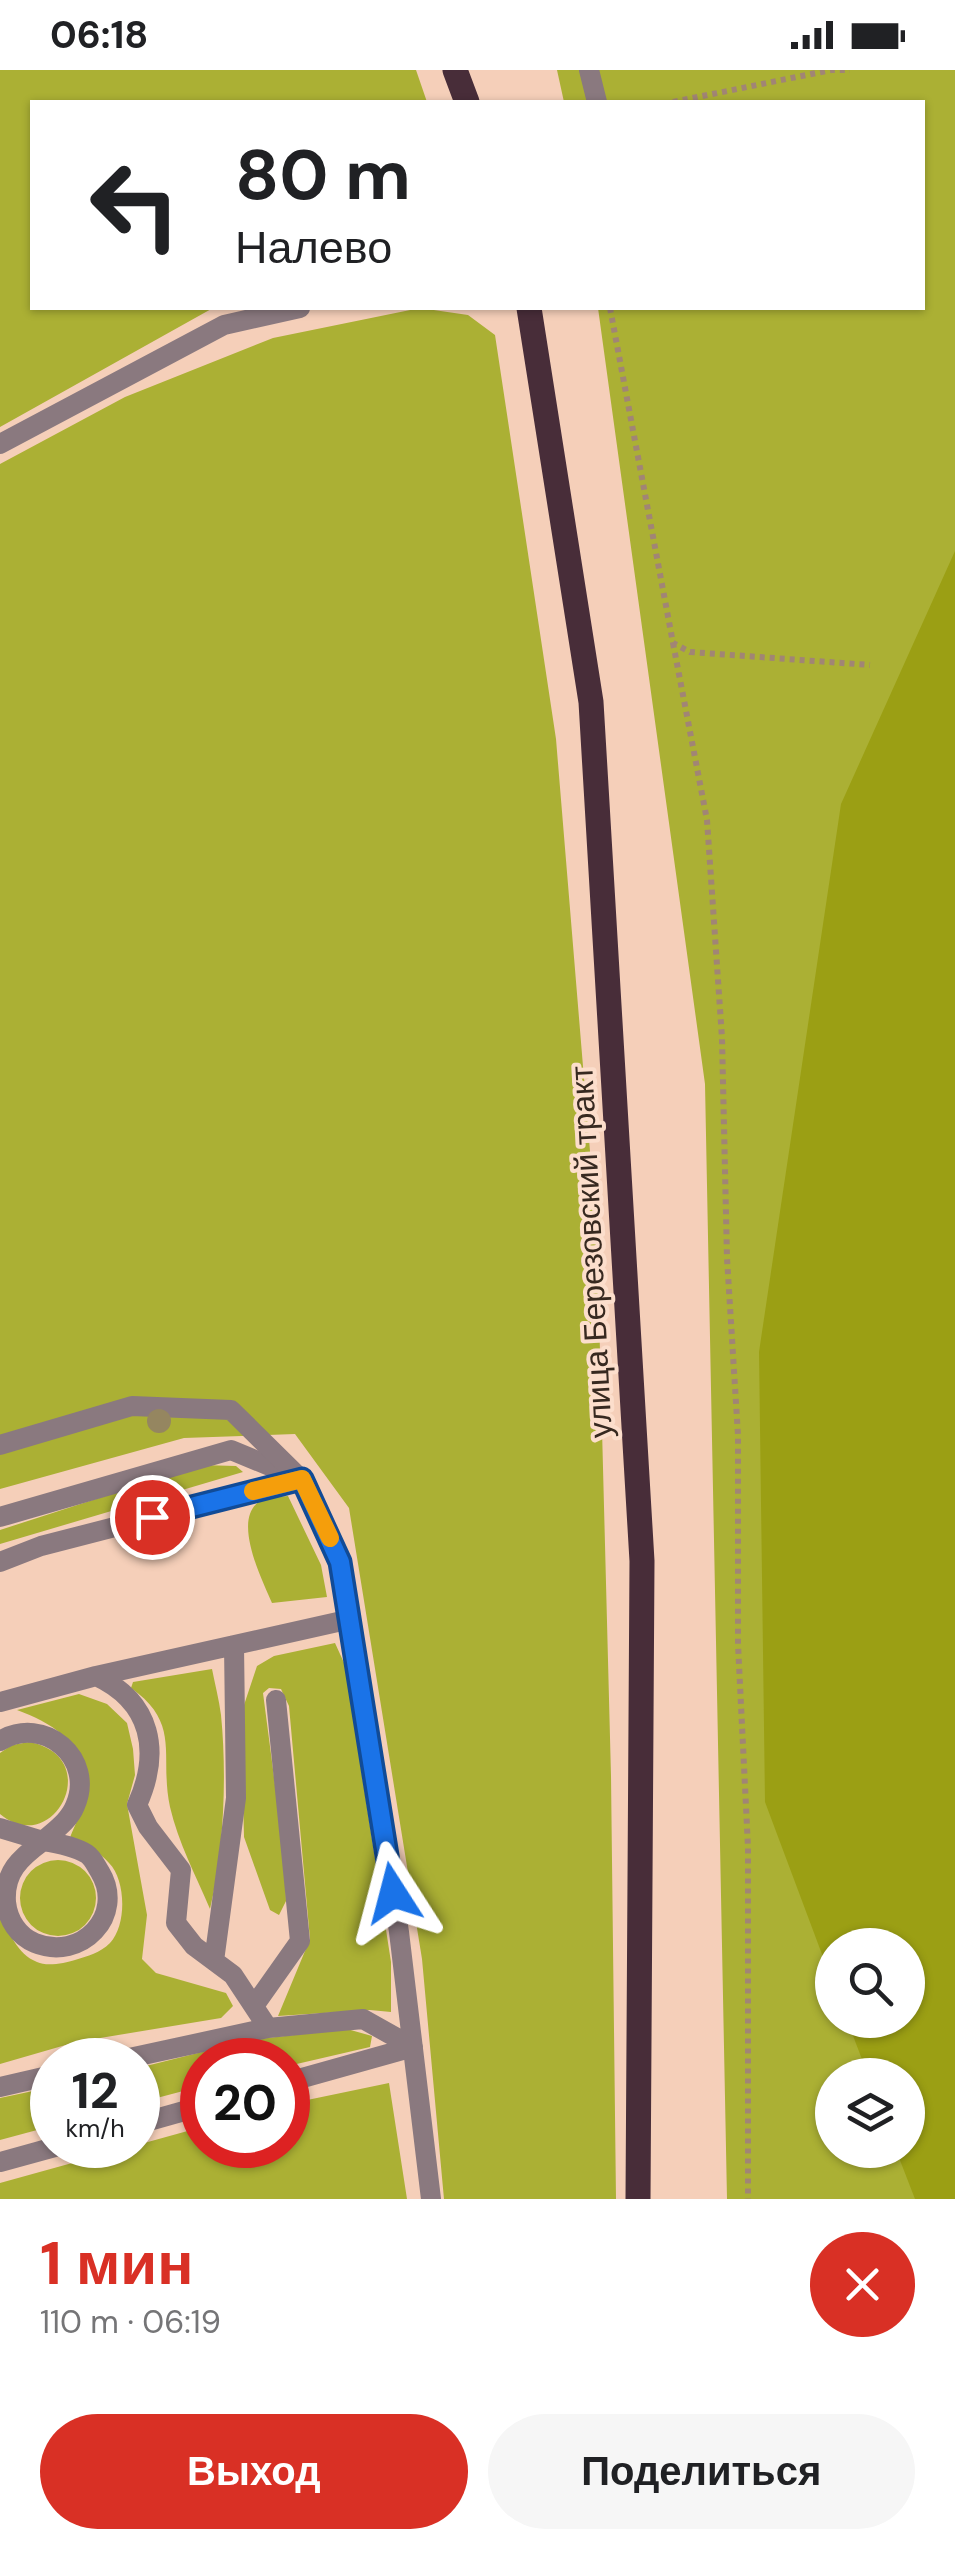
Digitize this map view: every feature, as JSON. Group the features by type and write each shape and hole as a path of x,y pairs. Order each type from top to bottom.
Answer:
{"main road":[{"path":"455,70 465,100"},
{"name":"улица Березовский тракт","path":"528,310 592,702 642,1560 638,2199"}],"street":[{"path":"589,70 596,100"},
{"path":"0,444 224,325 291,310"},
{"path":"0,1445 132,1406 230,1410 302,1479 340,1562 351,1620 431,2199"},
{"path":"0,1517 231,1450 302,1479"},
{"path":"0,1562 41,1546 302,1479"},
{"path":"0,1828 43,1841 60,1844 90,1856 108,1886 105,1917 96,1932 72,1947 48,1949 26,1939 7,1916 5,1884 19,1860 43,1841 67,1819 76,1804 80,1773 62,1742 32,1731 7,1737 1,1702 96,1676 351,1620"},
{"path":"214,1961 236,1798 234,1645"},
{"path":"96,1676 120,1687 143,1718 152,1755 147,1783 137,1805 148,1827 181,1870 176,1923 194,1946 233,1975 268,2028"},
{"path":"254,2006 300,1942 276,1700"},
{"path":"160,2051 268,2028 363,2019 413,2047"},
{"path":"310,2076 413,2047"},
{"path":"0,2087 30,2080"},
{"path":"0,2162 30,2154"}],"path":[{"path":"683,100 831,70 850,70"},
{"path":"610,310 708,820 722,1038 726,1258 738,1435 738,1644 748,1847 748,2199"},
{"path":"673,643 690,652 870,665"}],"shaded area":[{"path":"0,70 416,70 426,100 30,100 30,310 209,310 0,427"},
{"path":"557,70 955,70 955,2199 727,2199 705,1084 598,310 925,310 925,100 564,100"},
{"path":"410,310 468,315 495,335 556,739 597,1236 611,1776 616,2199 444,2199 422,1959 349,1508 295,1434 184,1438 0,1489 0,464 125,397 273,338"},
{"path":"955,551 955,2199 915,2199 903,2168 925,2168 925,2058 862,2058 854,2038 925,2038 925,1928 815,1928 815,1936 765,1802 759,1352 841,804"},
{"path":"201,1465 236,1466 243,1472 0,1544 0,1530"},
{"path":"288,1496 321,1565 327,1597 272,1603 256,1564 248,1533 254,1507 266,1498"},
{"path":"335,1643 345,1665 391,1962 391,2012 278,2016 310,1939 289,1706 281,1689 269,1688 263,1693 285,1861 286,1901 279,1915 270,1910 244,1837 241,1714 257,1666 274,1656"},
{"path":"212,1669 221,1715 224,1787 210,1909 182,1846 170,1807 163,1728 147,1701 131,1688 133,1682"},
{"path":"79,1694 107,1704 127,1723 135,1775 127,1804 147,1915 142,1959 156,1973 226,1993 233,2006 221,2018 100,2038 30,2038 30,2055 0,2064 0,1914 19,1948 46,1964 98,1952 116,1935 122,1914 115,1871 101,1855 70,1838 87,1792 80,1758 54,1728 17,1710"},
{"path":"29,1742 52,1751 65,1765 68,1783 64,1800 53,1815 38,1824 20,1824 0,1814 0,1753 12,1745"},
{"path":"58,1860 85,1871 96,1898 85,1925 58,1936 31,1925 20,1898 31,1871"},
{"path":"347,2029 372,2036 370,2047 310,2061 310,2038 268,2038"},
{"path":"180,2058 180,2092 160,2097 160,2062"},
{"path":"389,2083 407,2199 0,2199 0,2183 54,2168 160,2168 160,2139 180,2133 180,2168 310,2168 310,2099"},
{"path":"30,2092 30,2132 0,2140 0,2098"}],"slow traffic":[{"path":"253,1491 302,1479 330,1538"}],"route":[{"path":"152,1517 302,1479 340,1562 393,1893"}]}
